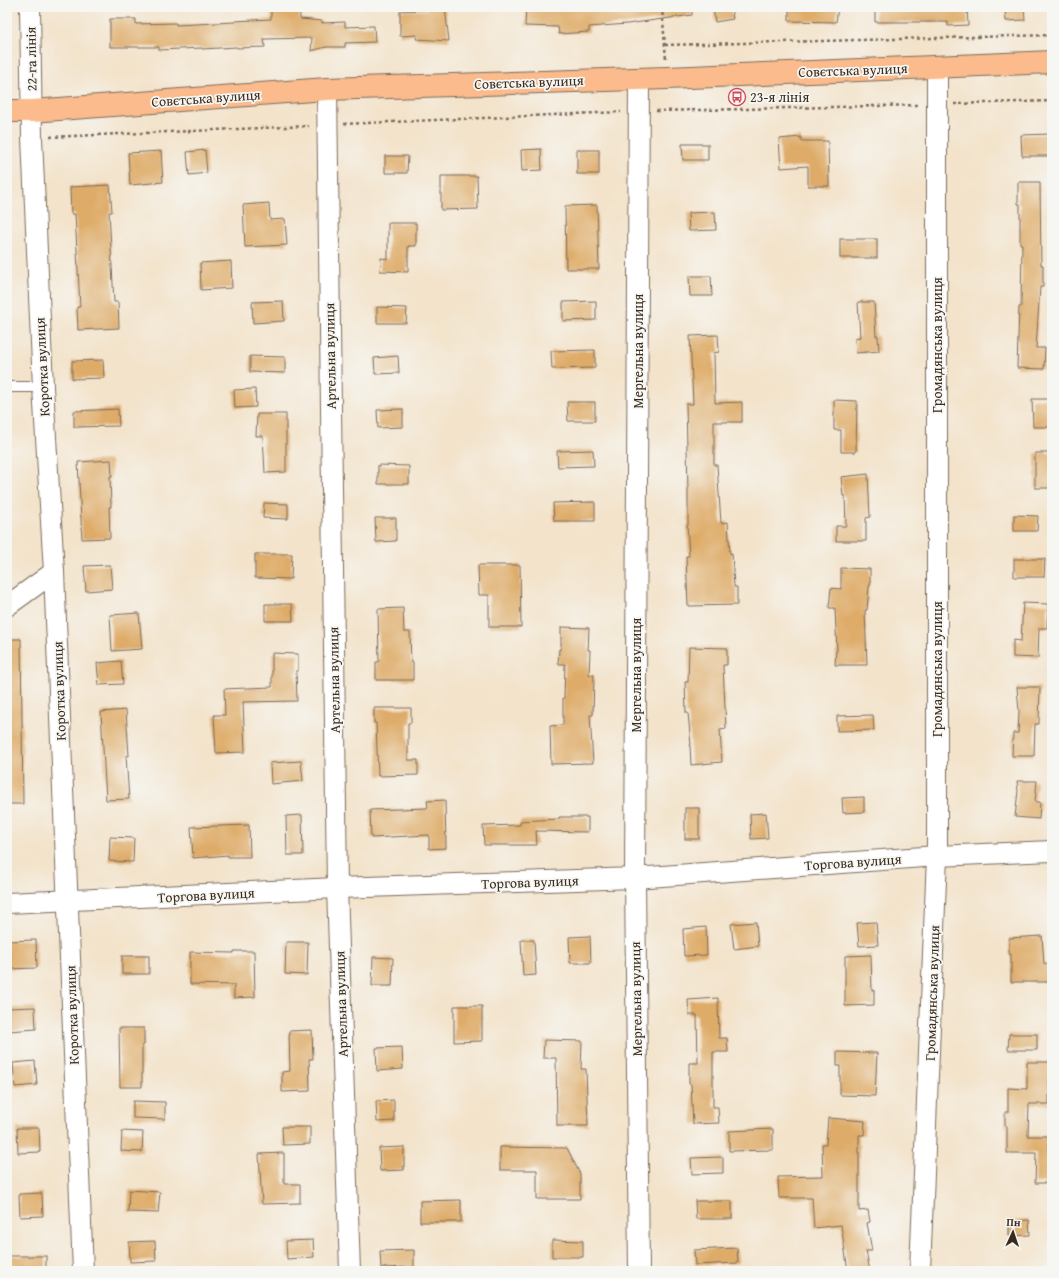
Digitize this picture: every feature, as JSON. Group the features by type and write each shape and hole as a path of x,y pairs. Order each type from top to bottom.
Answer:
{"main road":[{"name":"Совєтська вулиця","path":"7,111 32,111 327,89 667,78 1052,62"}],"street":[{"name":"22-га лінія","path":"30,7 32,111"},
{"name":"Громадянська вулиця","path":"920,1271 937,856 937,67"},
{"name":"Мергельна вулиця","path":"638,79 635,878 639,1271"},
{"name":"Артельна вулиця","path":"327,89 337,888 350,1271"},
{"name":"Коротка вулиця","path":"32,111 43,387 54,572 83,1271"},
{"path":"7,606 54,572"},
{"name":"Торгова вулиця","path":"7,903 337,888 635,878 937,856 1052,851"}],"lane":[{"path":"7,387 43,387"}],"path":[{"path":"662,7 667,78"},
{"path":"665,45 1052,35"},
{"path":"32,138 639,111 1052,102"}],"building":[{"path":"271,7 300,7 300,19 322,21 322,23 345,22 345,27 374,26 375,42 345,43 345,47 326,47 311,51 312,38 264,39 265,47 159,50 159,47 110,47 110,19 136,19 136,24 176,23 176,25 235,22 271,19"},
{"path":"427,7 445,7 449,41 416,39 417,35 400,36 400,11 426,10"},
{"path":"526,7 692,7 692,15 627,24 589,27 589,32 559,34 558,27 525,26"},
{"path":"713,7 731,7 733,19 715,22"},
{"path":"789,7 838,7 836,22 789,21"},
{"path":"875,7 967,7 968,25 948,26 948,22 875,22"},
{"path":"1005,7 1024,7 1025,20 1006,21"},
{"path":"1052,134 1052,156 1022,156 1021,135"},
{"path":"801,137 801,141 828,141 829,186 808,186 808,166 781,168 779,139"},
{"path":"682,144 708,144 708,160 683,160"},
{"path":"541,149 542,170 522,171 521,150"},
{"path":"205,150 207,173 189,175 187,152"},
{"path":"577,150 599,150 599,174 577,174"},
{"path":"161,151 163,182 130,185 128,153"},
{"path":"385,156 408,156 407,173 385,173"},
{"path":"441,176 477,176 478,209 441,210"},
{"path":"1018,182 1040,182 1041,265 1043,265 1043,287 1040,287 1036,348 1045,348 1044,369 1017,368 1019,307 1021,307 1022,244 1020,244 1020,204 1018,204"},
{"path":"110,185 112,212 109,212 114,302 118,302 119,328 78,330 77,307 80,307 75,214 71,214 70,187"},
{"path":"269,203 270,220 285,219 287,245 245,247 243,205"},
{"path":"597,205 599,269 566,269 565,206"},
{"path":"715,212 716,230 689,231 688,213"},
{"path":"388,223 416,223 416,246 408,246 408,272 380,271 381,258 388,259"},
{"path":"840,239 877,239 877,258 840,258"},
{"path":"231,261 232,288 201,290 200,263"},
{"path":"689,276 711,276 712,296 690,296"},
{"path":"283,301 284,321 253,323 252,302"},
{"path":"596,301 596,320 563,321 563,302"},
{"path":"858,302 874,302 876,336 878,336 879,351 856,353 855,338 860,337"},
{"path":"377,307 407,308 406,323 377,323"},
{"path":"718,335 719,352 714,353 715,403 742,402 742,422 714,422 714,465 717,465 721,523 728,522 734,587 737,587 737,605 688,606 686,556 689,556 687,525 688,491 686,404 693,404 690,336"},
{"path":"595,350 595,368 552,369 551,351"},
{"path":"250,356 285,357 285,373 250,372"},
{"path":"398,356 399,373 375,374 374,358"},
{"path":"103,360 104,378 72,379 72,361"},
{"path":"255,389 256,407 235,408 234,390"},
{"path":"1032,399 1052,399 1052,427 1033,427"},
{"path":"834,400 857,401 856,452 841,452 841,430 834,430"},
{"path":"567,402 595,402 595,421 568,421"},
{"path":"118,409 119,426 74,427 74,411"},
{"path":"403,409 403,427 378,428 377,410"},
{"path":"257,414 286,414 286,472 265,473 263,436 256,436"},
{"path":"593,450 594,466 558,467 557,451"},
{"path":"1035,453 1052,453 1052,488 1035,488"},
{"path":"111,460 111,507 109,507 110,538 82,539 78,462"},
{"path":"378,465 409,466 409,484 378,484"},
{"path":"868,474 870,517 866,518 866,541 836,541 836,526 846,526 845,496 843,496 841,477"},
{"path":"595,502 595,521 554,521 553,503"},
{"path":"264,503 288,504 288,519 263,518"},
{"path":"1014,515 1038,516 1037,531 1014,531"},
{"path":"375,518 396,518 396,541 376,542"},
{"path":"255,554 292,554 291,579 255,578"},
{"path":"1014,559 1045,559 1044,577 1014,577"},
{"path":"110,565 112,589 86,591 84,566"},
{"path":"478,565 520,565 521,627 489,627 489,595 479,595"},
{"path":"841,568 870,569 870,586 867,610 865,610 867,665 835,665 837,651 835,608 829,608 831,588 841,589"},
{"path":"1023,603 1048,604 1047,628 1039,628 1038,658 1013,657 1013,640 1021,641"},
{"path":"265,604 292,604 293,621 265,621"},
{"path":"403,608 404,632 410,632 413,680 376,680 376,662 379,662 378,609"},
{"path":"139,613 142,649 112,651 110,615"},
{"path":"561,627 589,628 589,675 594,675 593,715 590,715 593,763 551,764 550,726 563,725 565,664 558,664 559,649 561,649"},
{"path":"7,639 21,639 23,804 7,804"},
{"path":"689,647 727,648 727,665 723,665 726,729 720,730 722,762 691,765 691,745 688,713 686,713 685,682 688,682"},
{"path":"272,653 298,654 298,671 296,671 297,701 243,702 245,752 216,753 214,715 225,715 224,689 272,687"},
{"path":"121,661 123,684 99,685 97,663"},
{"path":"1017,687 1040,687 1039,724 1035,724 1034,756 1012,756 1013,733 1018,733 1019,712"},
{"path":"374,708 411,708 411,723 408,723 408,760 418,760 418,775 378,776"},
{"path":"126,710 129,756 126,756 129,799 106,800 101,712"},
{"path":"873,715 874,730 837,731 837,716"},
{"path":"301,761 303,781 271,784 270,763"},
{"path":"1017,781 1037,781 1035,802 1040,802 1039,819 1015,817 1018,791"},
{"path":"864,797 864,812 843,813 842,798"},
{"path":"445,800 446,848 429,849 429,835 371,838 370,810 428,808 427,801"},
{"path":"685,808 699,808 699,839 685,839"},
{"path":"766,813 768,838 751,839 750,814"},
{"path":"302,815 303,855 287,855 286,816"},
{"path":"559,817 588,817 588,832 536,831 537,845 484,845 483,826 520,825 520,821 559,819"},
{"path":"249,825 250,857 228,857 228,855 193,858 191,827"},
{"path":"110,837 134,838 133,862 109,861"},
{"path":"756,922 758,946 734,949 731,924"},
{"path":"876,922 878,945 859,946 857,923"},
{"path":"706,927 707,955 684,956 683,929"},
{"path":"590,936 591,963 570,963 569,937"},
{"path":"1042,936 1044,964 1049,964 1049,982 1011,982 1011,954 1009,954 1009,938"},
{"path":"36,940 37,968 7,969 7,941"},
{"path":"521,940 534,940 536,975 523,976"},
{"path":"286,942 308,942 307,975 285,974"},
{"path":"234,951 254,951 255,997 234,998 234,985 190,984 190,952 234,953"},
{"path":"871,955 874,1005 845,1006 845,956"},
{"path":"122,956 149,956 149,974 122,974"},
{"path":"373,957 393,958 392,986 372,986"},
{"path":"718,998 719,1038 727,1038 728,1052 713,1052 713,1107 718,1107 719,1123 693,1124 691,1084 689,1084 689,1063 698,1063 697,1015 689,1015 688,1000"},
{"path":"454,1006 482,1006 482,1041 454,1042"},
{"path":"35,1007 36,1029 9,1031 8,1008"},
{"path":"119,1028 144,1028 144,1045 142,1045 142,1087 120,1087"},
{"path":"312,1030 313,1059 309,1059 310,1091 282,1092 282,1072 290,1071 289,1031"},
{"path":"1009,1034 1037,1034 1037,1050 1008,1050"},
{"path":"544,1040 582,1041 581,1069 586,1069 588,1126 557,1126 556,1058 543,1058"},
{"path":"402,1047 403,1069 377,1071 376,1048"},
{"path":"837,1052 877,1053 875,1096 840,1095 840,1066 837,1066"},
{"path":"35,1061 37,1085 15,1087 13,1063"},
{"path":"1027,1062 1052,1062 1052,1079 1049,1079 1049,1104 1029,1104 1028,1136 1049,1136 1049,1165 1052,1165 1052,1183 1035,1183 1036,1153 1007,1153 1007,1126 1005,1126 1005,1112 1008,1112 1008,1088 1027,1089"},
{"path":"394,1100 394,1121 377,1122 376,1101"},
{"path":"133,1101 165,1102 165,1119 133,1118"},
{"path":"828,1118 865,1121 864,1135 859,1135 859,1211 868,1210 870,1222 867,1223 872,1251 866,1251 870,1271 848,1271 841,1225 814,1228 812,1198 779,1198 778,1177 823,1176 822,1144 826,1144"},
{"path":"282,1127 310,1127 310,1144 283,1145"},
{"path":"17,1128 39,1128 40,1152 18,1153"},
{"path":"773,1129 773,1150 729,1151 729,1131"},
{"path":"122,1131 143,1132 142,1152 121,1151"},
{"path":"404,1147 404,1170 380,1171 379,1148"},
{"path":"500,1147 567,1148 580,1174 580,1199 537,1199 537,1170 500,1170"},
{"path":"284,1153 284,1184 300,1184 300,1203 262,1204 259,1154"},
{"path":"723,1157 723,1173 692,1174 691,1158"},
{"path":"129,1190 160,1192 158,1213 128,1212"},
{"path":"42,1193 43,1216 20,1217 19,1194"},
{"path":"461,1200 461,1222 420,1222 420,1201"},
{"path":"695,1201 732,1201 732,1219 696,1219"},
{"path":"1029,1220 1030,1235 1009,1236 1009,1221"},
{"path":"313,1240 314,1257 287,1259 286,1241"},
{"path":"552,1240 583,1241 583,1257 552,1257"},
{"path":"155,1241 156,1261 130,1262 129,1242"},
{"path":"737,1248 738,1263 695,1265 694,1250"},
{"path":"414,1250 414,1267 381,1268 380,1251"},
{"path":"7,1256 46,1256 46,1271 7,1271"}],"place":[{"name":"23-я лінія","path":"737,97"}]}
